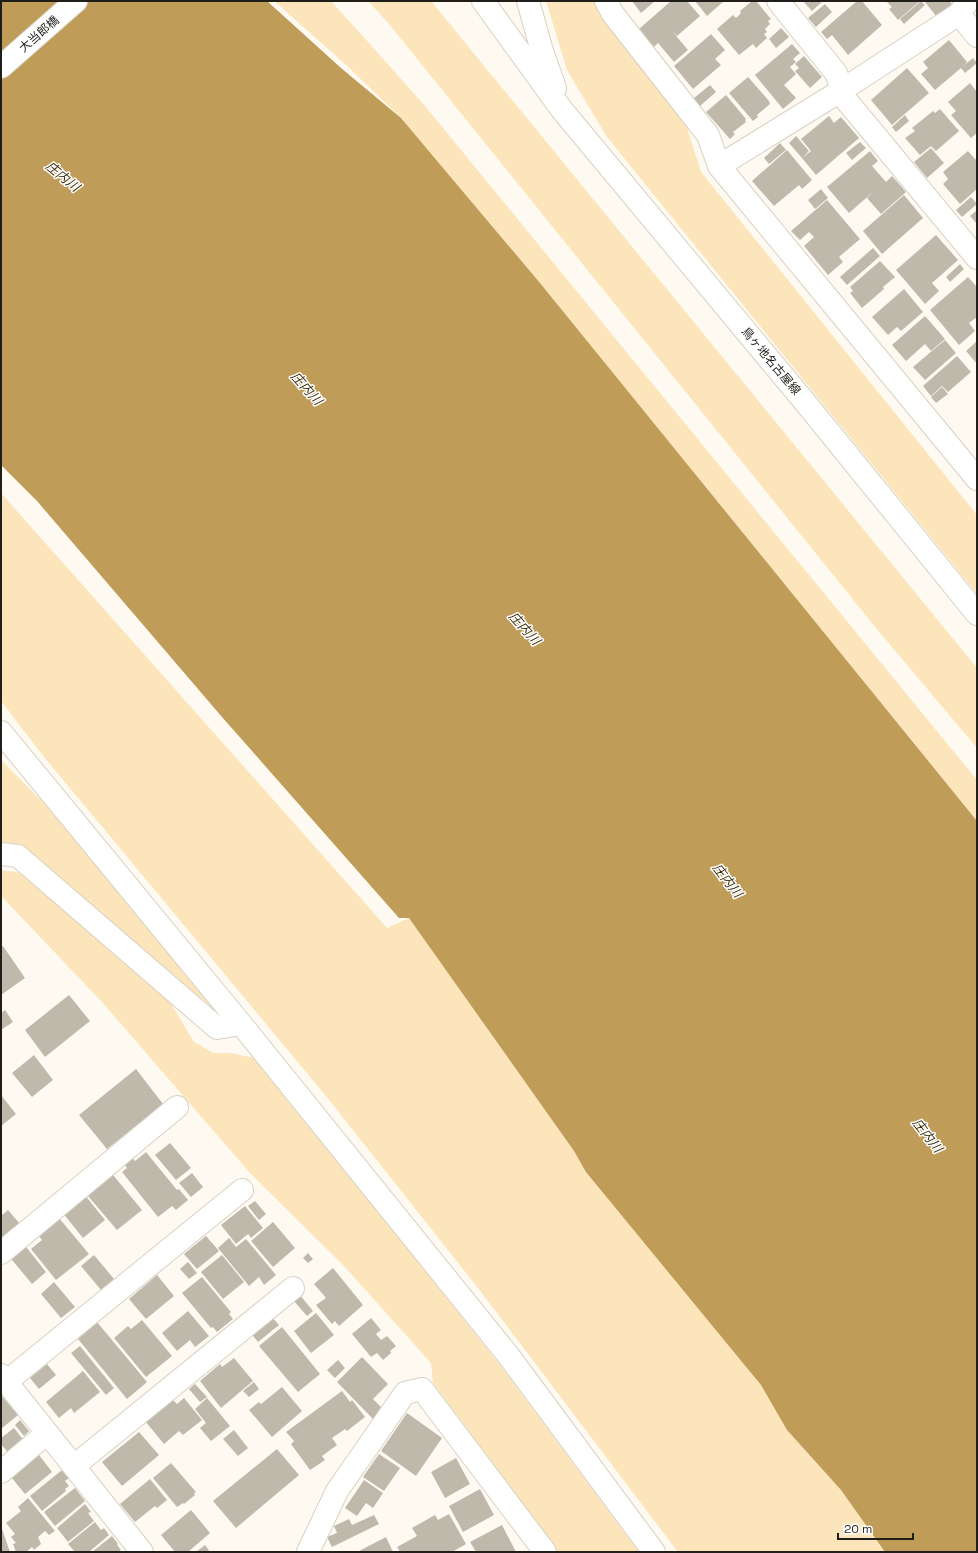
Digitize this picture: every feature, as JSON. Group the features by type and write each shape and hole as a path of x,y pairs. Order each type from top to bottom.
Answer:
{"street":[{"name":"大当郎橋","path":"1,67 76,1"},
{"name":"鳥ヶ地名古屋線","path":"483,1 562,110 799,395 977,614"},
{"path":"528,1 542,51 562,110"},
{"path":"606,1 613,14 708,134 719,166 977,479"},
{"path":"778,1 836,73 846,100 977,258"},
{"path":"719,166 842,90 963,7 977,36"},
{"path":"1,732 241,1024 508,1355 654,1552"},
{"path":"1,854 18,856 217,1028 241,1024"},
{"path":"1,1253 177,1107"},
{"path":"142,1552 3,1379 242,1190"},
{"path":"74,1466 293,1288"},
{"path":"308,1552 337,1491 406,1393 422,1389 545,1552"},
{"path":"1,1472 47,1433"}],"shaded area":[{"path":"274,1 331,1 425,106 977,780 977,821 540,283 401,118 344,63"},
{"path":"368,1 431,1 977,668 977,748 876,628 389,24"},
{"path":"546,1 597,1 685,121 701,172 977,515 977,594 607,137 567,70"},
{"path":"1,493 387,928 409,918 574,1151 761,1385 787,1430 841,1490 885,1552 678,1552 478,1288 326,1096 45,758 1,701"},
{"path":"1,760 45,804 219,1013 20,848 1,849"},
{"path":"1,870 30,874 167,997 194,1042 213,1053 231,1053 255,1058 497,1361 639,1552 558,1552 433,1383 431,1363 344,1266 250,1173 102,1002 1,896"}],"water":[{"name":"庄内川","path":"1,1 267,1 341,68 401,118 540,283 977,821 977,1552 885,1552 841,1490 787,1430 761,1385 586,1172 574,1151 409,918 399,918 222,717 37,501 1,465"}],"building":[{"path":"632,1 655,1 641,13"},
{"path":"671,1 687,1 700,16 677,36 672,31 688,50 674,62 658,43 654,47 639,29"},
{"path":"695,1 724,1 707,16"},
{"path":"752,1 756,1 771,19 768,21 770,24 765,29 767,32 764,34 767,38 756,48 753,44 739,55 717,29 733,15 736,18 741,13 740,11"},
{"path":"803,1 823,1 812,11"},
{"path":"857,1 862,1 882,25 848,55 832,35 827,39 821,32"},
{"path":"886,1 920,1 898,20 889,9 892,7"},
{"path":"921,1 925,5 904,24 900,19"},
{"path":"924,1 949,1 952,4 937,17"},
{"path":"825,4 832,12 816,27 808,18"},
{"path":"781,28 789,37 776,48 769,39"},
{"path":"711,34 725,50 715,59 721,65 693,89 674,66"},
{"path":"949,40 967,62 963,66 973,58 977,63 965,73 961,68 935,90 921,74 928,68 923,62"},
{"path":"792,44 800,53 793,59 796,62 790,67 796,74 784,85 796,98 783,109 755,75"},
{"path":"804,56 822,77 810,88 795,71 799,68 795,64"},
{"path":"907,68 929,93 892,125 871,100"},
{"path":"748,77 770,104 757,115 758,117 753,121 729,93"},
{"path":"970,83 977,92 977,133 971,138 951,115 956,111 948,102"},
{"path":"710,85 716,92 700,106 694,98"},
{"path":"726,95 746,119 746,122 733,132 735,134 730,139 706,112"},
{"path":"940,109 959,131 936,151 931,146 920,155 905,138 915,131 912,128 933,111 935,113"},
{"path":"905,115 909,121 896,132 892,127"},
{"path":"829,116 834,123 841,117 859,138 816,175 802,158 811,151 801,139"},
{"path":"796,136 809,151 802,158 789,143"},
{"path":"860,142 866,148 852,160 846,153"},
{"path":"780,143 786,150 769,164 764,158"},
{"path":"931,148 944,163 927,178 914,162"},
{"path":"787,150 812,180 802,189 799,185 774,206 752,181"},
{"path":"870,151 878,161 872,166 886,182 892,176 906,192 881,214 867,198 873,192 849,213 827,187"},
{"path":"968,151 977,161 977,189 960,204 943,184 948,179 943,172"},
{"path":"821,189 828,198 815,209 808,200"},
{"path":"904,195 923,218 882,254 863,231"},
{"path":"971,197 977,204 962,217 956,210"},
{"path":"827,200 860,239 839,257 843,262 828,275 804,246 814,237 809,232 800,240 791,231"},
{"path":"977,210 977,224 970,216"},
{"path":"936,235 958,260 932,283 939,291 925,304 896,270"},
{"path":"873,248 880,256 847,285 840,277"},
{"path":"880,261 895,277 883,287 884,289 862,308 850,293 853,291 850,287"},
{"path":"960,264 964,269 950,282 946,277"},
{"path":"968,277 977,287 977,317 969,323 975,331 959,345 930,310"},
{"path":"904,289 923,312 901,331 897,327 888,335 872,317"},
{"path":"925,316 945,339 931,351 925,344 906,361 892,345"},
{"path":"945,340 956,353 925,380 913,367"},
{"path":"977,341 977,364 966,351"},
{"path":"957,356 971,372 948,392 942,386 931,396 923,386"},
{"path":"942,387 948,394 936,403 931,397"},
{"path":"3,946 25,978 1,995 1,947"},
{"path":"69,995 90,1021 45,1057 25,1030"},
{"path":"5,1010 13,1022 1,1030 1,1013"},
{"path":"34,1055 53,1080 32,1097 12,1073"},
{"path":"136,1069 163,1104 107,1149 79,1115"},
{"path":"1,1095 16,1114 1,1126"},
{"path":"170,1143 191,1168 176,1180 155,1155"},
{"path":"146,1152 177,1190 179,1189 188,1200 176,1210 172,1206 158,1217 122,1172 127,1168 122,1161 130,1155 135,1161"},
{"path":"192,1173 203,1187 191,1197 179,1183"},
{"path":"113,1175 142,1210 117,1230 88,1196"},
{"path":"84,1194 105,1220 83,1238 62,1212"},
{"path":"255,1201 266,1214 259,1220 248,1206"},
{"path":"245,1206 263,1228 251,1238 248,1234 236,1244 221,1225"},
{"path":"8,1210 20,1224 1,1240 1,1216"},
{"path":"59,1218 89,1254 56,1280 31,1249 42,1240 38,1235"},
{"path":"273,1222 295,1248 273,1267 251,1241"},
{"path":"206,1236 219,1251 197,1269 184,1254"},
{"path":"229,1238 236,1247 246,1239 276,1275 264,1285 259,1277 249,1286 218,1248"},
{"path":"23,1243 46,1272 32,1284 8,1255"},
{"path":"308,1253 313,1259 308,1263 303,1258"},
{"path":"94,1255 114,1279 101,1290 81,1266"},
{"path":"222,1255 244,1282 223,1299 201,1272"},
{"path":"188,1262 197,1273 189,1279 180,1269"},
{"path":"333,1268 363,1305 339,1326 335,1321 332,1324 316,1305 326,1298 314,1284"},
{"path":"157,1275 174,1296 146,1319 129,1299"},
{"path":"202,1277 231,1312 229,1314 233,1319 217,1332 213,1327 211,1328 182,1293"},
{"path":"54,1282 75,1307 61,1318 41,1294"},
{"path":"300,1295 313,1311 307,1316 293,1300"},
{"path":"188,1311 209,1336 195,1347 190,1340 177,1351 162,1333"},
{"path":"316,1313 334,1335 311,1353 294,1331"},
{"path":"270,1315 279,1325 258,1342 249,1331"},
{"path":"371,1318 381,1330 376,1334 381,1340 387,1336 396,1346 383,1360 377,1353 371,1357 352,1334"},
{"path":"142,1320 172,1356 146,1377 114,1338 128,1326 131,1329"},
{"path":"97,1322 147,1382 127,1399 78,1339"},
{"path":"282,1327 320,1374 298,1392 259,1346"},
{"path":"80,1346 114,1388 106,1395 71,1353"},
{"path":"362,1357 388,1384 373,1399 384,1410 374,1420 337,1382"},
{"path":"234,1358 253,1381 221,1408 200,1381 220,1364 222,1367"},
{"path":"338,1360 345,1368 335,1378 327,1370"},
{"path":"47,1364 56,1375 39,1389 30,1378"},
{"path":"83,1371 100,1392 74,1413 71,1408 59,1418 46,1402"},
{"path":"254,1382 259,1389 249,1397 243,1391"},
{"path":"195,1384 207,1397 200,1402 189,1389"},
{"path":"282,1387 302,1411 272,1437 249,1410 259,1402 261,1404"},
{"path":"342,1391 350,1402 352,1400 365,1417 347,1431 345,1429 332,1438 337,1445 322,1456 325,1460 310,1470 291,1444 294,1441 286,1432"},
{"path":"1,1395 18,1415 1,1429"},
{"path":"184,1398 202,1420 183,1435 179,1431 164,1444 145,1421 172,1399 177,1404"},
{"path":"207,1398 230,1426 211,1441 200,1428 206,1423 195,1409"},
{"path":"407,1413 442,1438 416,1476 381,1451"},
{"path":"20,1420 29,1431 24,1436 15,1425"},
{"path":"14,1428 25,1442 10,1455 1,1444 1,1438"},
{"path":"234,1430 248,1448 238,1456 223,1439"},
{"path":"139,1432 159,1455 122,1486 102,1462"},
{"path":"277,1449 299,1475 236,1528 213,1501"},
{"path":"379,1454 400,1468 384,1491 363,1477"},
{"path":"39,1455 52,1472 25,1494 11,1477"},
{"path":"456,1458 470,1484 445,1498 431,1472"},
{"path":"171,1463 196,1492 194,1493 195,1495 184,1504 183,1503 177,1507 153,1478"},
{"path":"62,1470 69,1478 65,1481 69,1486 65,1489 66,1491 42,1511 30,1496"},
{"path":"150,1479 167,1500 157,1508 155,1506 135,1522 120,1504"},
{"path":"364,1480 383,1493 373,1508 366,1503 357,1516 345,1508"},
{"path":"75,1488 85,1501 55,1526 44,1512"},
{"path":"480,1489 494,1515 463,1532 449,1506"},
{"path":"28,1498 55,1531 49,1535 45,1531 38,1537 41,1544 34,1550 32,1547 26,1552 16,1552 13,1544 16,1543 11,1537 15,1534 6,1523 21,1511 18,1507"},
{"path":"85,1504 91,1512 88,1513 94,1521 68,1542 57,1528"},
{"path":"191,1510 210,1533 188,1552 175,1552 161,1535"},
{"path":"449,1514 466,1544 452,1552 400,1552 397,1547 417,1536 412,1528 435,1515 438,1520"},
{"path":"374,1515 379,1524 332,1547 327,1537 337,1533 334,1526 349,1519 352,1525"},
{"path":"95,1522 101,1530 104,1528 109,1535 89,1552 75,1552 68,1544"},
{"path":"502,1525 516,1552 476,1552 470,1542"},
{"path":"2,1529 10,1552 1,1552"},
{"path":"112,1536 121,1550 118,1552 92,1552"},
{"path":"386,1537 393,1552 359,1552 359,1551"},
{"path":"205,1545 210,1552 196,1552"}]}
